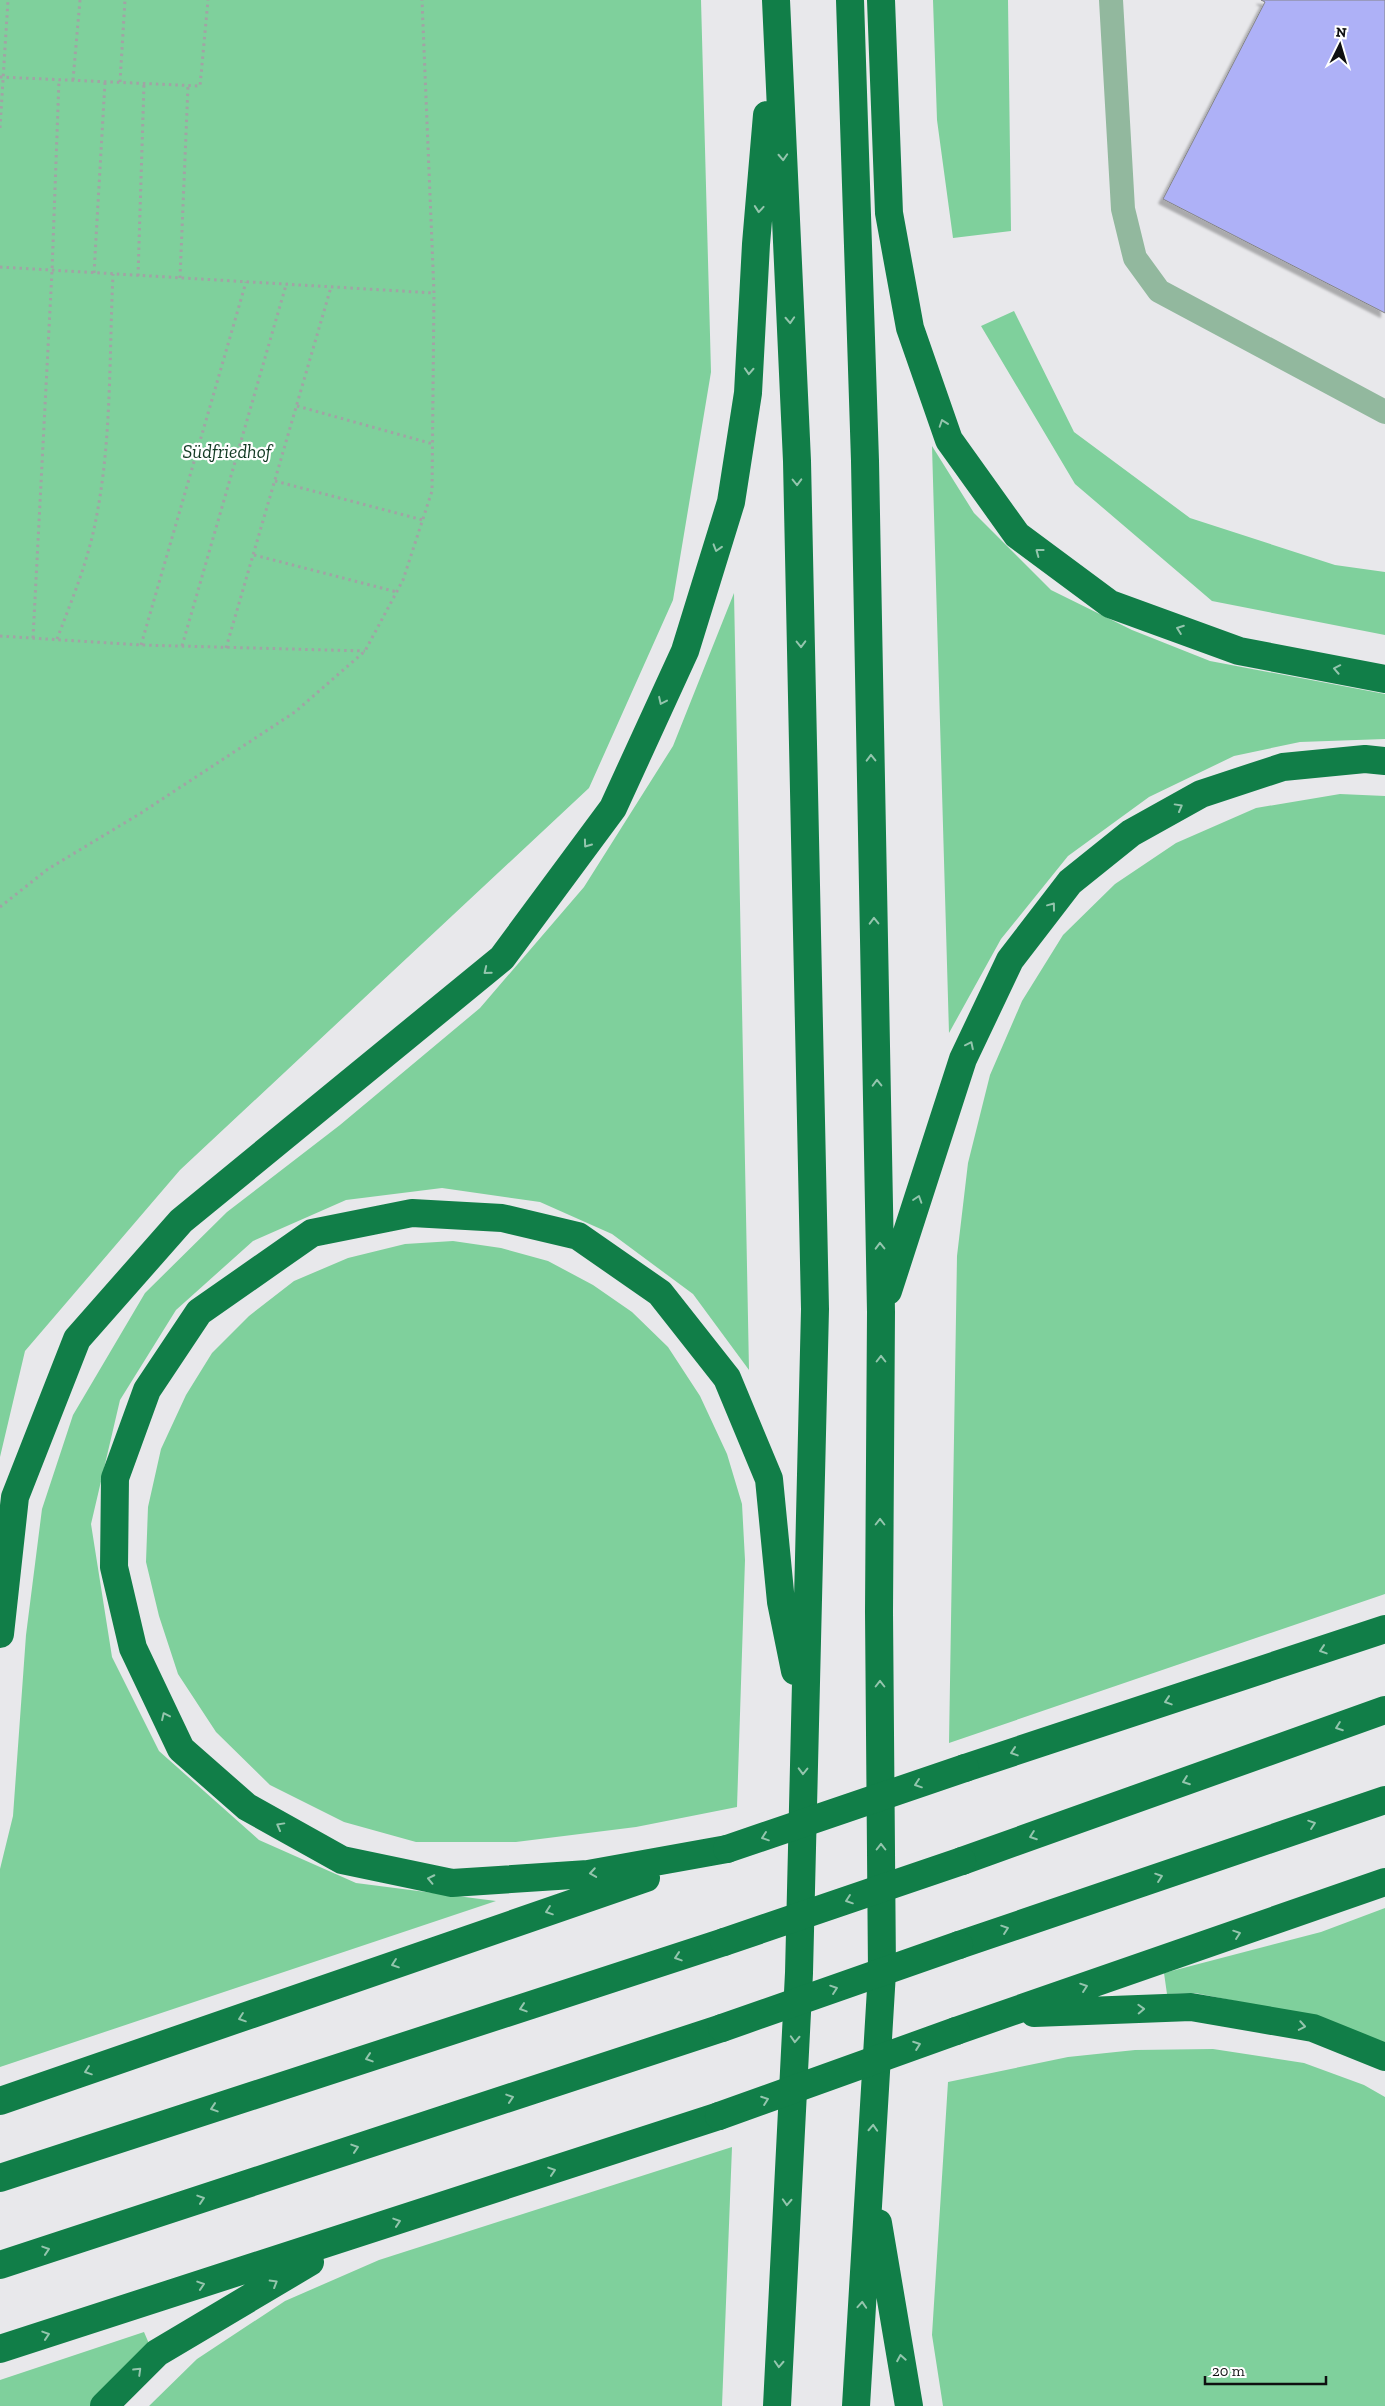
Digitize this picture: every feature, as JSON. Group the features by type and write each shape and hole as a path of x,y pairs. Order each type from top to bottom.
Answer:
{"highway":[{"path":"850,0 865,461 881,1312 879,1612 882,1972 856,2406"},
{"path":"881,0 890,212 910,328 949,440 1017,535 1110,604 1239,650 1385,679"},
{"path":"0,1634 15,1497 77,1339 181,1221 502,958 613,808 685,651 731,502 748,393 756,244 776,2"},
{"path":"776,2 797,461 815,1310 799,1973 777,2406"},
{"path":"881,1312 963,1059 1010,960 1070,882 1132,833 1201,794 1283,767 1366,759 1385,761"},
{"path":"727,1850 588,1874 452,1883 342,1860 247,1807 181,1749 133,1648 114,1566 115,1478 147,1390 199,1312 312,1233 412,1214 502,1218 578,1236 660,1293 727,1378 769,1479 781,1602 804,1722"},
{"path":"0,2101 965,1768 1380,1630"},
{"path":"0,2178 724,1942 962,1861 1385,1710"},
{"path":"0,2265 722,2028 1385,1800"},
{"path":"0,2349 351,2237 719,2116 956,2031 1385,1882"},
{"path":"1005,2015 1191,2007 1313,2028 1385,2057"},
{"path":"870,2177 909,2406"},
{"path":"104,2406 157,2353 351,2237"}],"lane":[{"path":"1111,0 1122,209 1135,258 1159,291 1385,412"}],"path":[{"path":"0,128 1,78 8,0"},
{"path":"74,80 80,0"},
{"path":"120,82 125,0"},
{"path":"1,78 200,86 208,0"},
{"path":"0,907 48,869 141,813 296,712 365,651 397,592 432,491 434,293 422,0"},
{"path":"33,638 52,271 59,80"},
{"path":"94,273 105,82"},
{"path":"138,276 144,84"},
{"path":"180,278 188,86"},
{"path":"0,268 434,293"},
{"path":"57,640 75,592 95,526 104,469 113,274"},
{"path":"141,645 246,282"},
{"path":"182,646 286,284"},
{"path":"226,648 331,287"},
{"path":"297,406 432,444"},
{"path":"275,481 423,520"},
{"path":"254,555 397,592"},
{"path":"0,636 141,645 365,651"}],"green space":[{"name":"Südfriedhof","path":"0,0 701,0 711,372 673,600 589,788 180,1170 25,1351 0,1457"},
{"path":"933,0 1008,0 1011,231 953,238 937,120"},
{"path":"1014,311 1074,432 1190,518 1335,565 1385,572 1385,635 1212,601 1075,484 981,326"},
{"path":"932,446 974,513 1051,590 1132,630 1210,661 1385,694 1385,739 1300,742 1234,756 1149,797 1068,856 1001,939 949,1033"},
{"path":"734,593 749,1370 693,1294 612,1234 540,1202 442,1188 346,1200 253,1241 176,1310 120,1400 91,1524 112,1657 159,1751 259,1840 356,1883 496,1901 0,2067 0,1869 13,1816 26,1635 42,1509 73,1415 145,1293 227,1212 340,1125 480,1008 584,887 673,746"},
{"path":"1340,794 1385,796 1385,1594 949,1743 957,1256 968,1163 990,1075 1022,1001 1063,935 1115,884 1176,843 1256,808"},
{"path":"453,1241 501,1248 548,1261 593,1285 632,1312 668,1347 700,1396 727,1454 742,1504 745,1560 737,1807 636,1827 516,1842 416,1842 344,1822 270,1785 216,1732 178,1674 159,1616 146,1562 148,1507 161,1449 186,1395 212,1353 249,1316 294,1281 348,1258 405,1244"},
{"path":"1385,1908 1385,2047 1312,2016 1195,1993 1167,1994 1164,1973 1321,1932"},
{"path":"1213,2049 1304,2063 1364,2085 1385,2097 1385,2406 943,2406 932,2335 948,2082 1068,2057 1135,2050"},
{"path":"732,2147 722,2406 149,2406 197,2359 285,2301 379,2260"},
{"path":"144,2332 150,2346 97,2406 0,2406 0,2380"}],"building":[{"path":"1261,0 1385,0 1385,313 1163,199 1265,2"}]}
